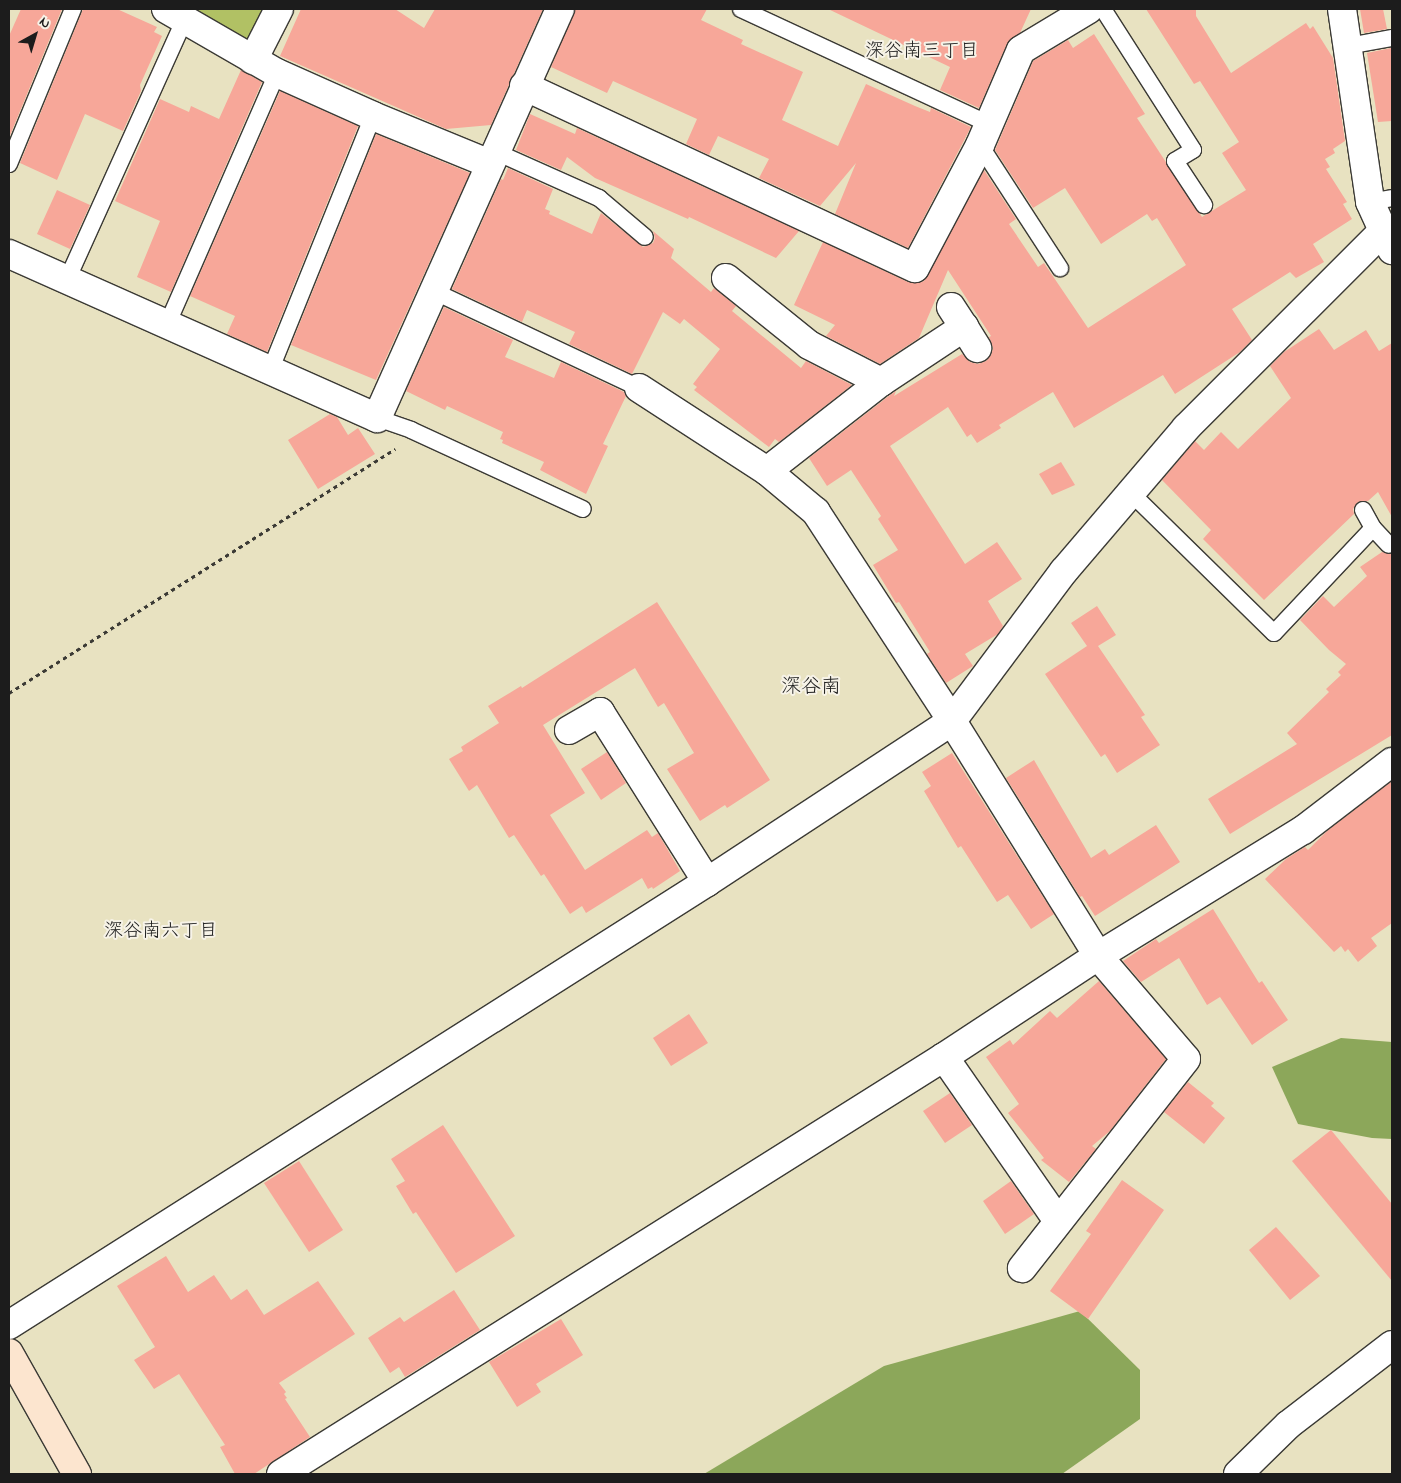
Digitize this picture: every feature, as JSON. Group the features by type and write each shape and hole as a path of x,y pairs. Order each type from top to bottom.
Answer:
{"street":[{"path":"253,60 279,9"},
{"path":"9,254 377,418 560,9"},
{"path":"524,86 915,268 984,135 1022,50 1089,9"},
{"path":"9,1325 707,882 952,721 1064,571 1186,428 1387,241 1381,200 1348,46 1342,9"},
{"path":"175,15 277,73 373,116 493,158"},
{"path":"726,278 809,345 881,382"},
{"path":"767,471 881,382 964,327"},
{"path":"639,388 767,471 816,512 952,721 1098,956 1186,1059 1022,1268"},
{"path":"569,730 600,712 707,882"},
{"path":"281,1474 944,1057 1098,956 1303,830 1392,762"},
{"path":"944,1057 1058,1221"},
{"path":"1238,1474 1288,1425 1392,1344"},
{"path":"9,1352 77,1474"}],"lane":[{"path":"9,164 73,9"},
{"path":"741,9 984,135 1060,268"},
{"path":"1103,9 1193,150 1175,161 1204,205"},
{"path":"67,280 175,15"},
{"path":"1348,46 1392,38"},
{"path":"166,325 277,73"},
{"path":"270,371 373,116"},
{"path":"493,158 599,198 645,237"},
{"path":"433,291 639,388"},
{"path":"377,418 411,430 583,510"},
{"path":"1131,493 1274,633 1373,528"},
{"path":"1363,510 1373,528 1389,545"}],"path":[{"path":"9,693 391,453 411,430"}],"green space":[{"path":"192,9 270,9 257,38 245,41"},
{"path":"1341,1038 1392,1042 1392,1139 1372,1138 1298,1124 1272,1067"},
{"path":"1080,1311 1140,1370 1140,1419 1062,1474 704,1474 884,1366"}],"building":[{"path":"21,9 62,9 9,138 9,36"},
{"path":"83,9 117,9 157,27 154,32 162,36 140,85 141,91 123,131 85,114 57,180 20,163"},
{"path":"301,9 395,9 424,28 435,9 543,9 491,125 446,129 280,56"},
{"path":"575,9 707,9 701,20 743,40 741,44 803,72 782,120 838,146 866,84 930,112 931,108 971,127 908,248 835,214 856,163 820,206 759,178 769,159 718,136 709,155 686,144 697,119 613,81 607,93 551,67"},
{"path":"828,9 1031,9 1020,33 1007,44 979,108 940,90 950,67"},
{"path":"1146,9 1196,9 1196,16 1231,73 1306,23 1310,29 1313,26 1333,58 1345,141 1333,149 1335,153 1325,159 1330,167 1326,169 1347,202 1343,204 1352,219 1313,244 1324,262 1296,278 1290,272 1232,309 1252,340 1240,352 1175,394 1163,375 1074,428 1053,392 999,425 1001,428 977,443 971,434 967,437 948,407 890,446 965,564 997,542 1022,579 988,601 1003,626 998,634 965,654 973,666 946,683 927,654 930,652 899,602 896,603 873,565 898,550 878,519 881,516 851,470 827,486 809,458 890,395 896,391 894,396 962,354 970,362 978,364 986,361 991,355 993,348 989,337 991,336 948,270 919,338 880,364 826,336 835,325 794,305 823,242 908,282 917,283 924,281 984,170 1016,219 1009,224 1038,267 1044,263 1088,328 1186,265 1157,218 1152,221 1147,214 1101,244 1065,188 1033,208 995,150 1033,61 1068,40 1073,48 1094,34 1145,114 1137,118 1202,217 1246,190 1222,153 1239,142 1200,81 1194,84"},
{"path":"1360,9 1383,9 1387,29 1364,33"},
{"path":"1391,48 1392,121 1378,122 1367,53"},
{"path":"241,70 262,82 171,292 137,277 160,221 115,201 160,99 189,112 191,106 219,119"},
{"path":"280,91 358,126 267,352 227,334 235,316 190,296"},
{"path":"530,114 575,134 577,128 799,231 776,258 689,217 688,219 595,178 567,157 561,170 516,150"},
{"path":"376,134 470,173 376,380 291,345"},
{"path":"508,168 553,189 545,209 550,211 549,214 592,234 601,213 643,247 653,243 655,238 653,231 674,249 671,258 711,292 714,288 736,306 732,311 801,368 806,361 852,385 779,442 775,439 769,447 694,390 697,387 693,384 720,349 684,319 680,324 663,312 632,374 569,344 575,332 527,310 522,322 452,289 501,179 503,180"},
{"path":"57,190 90,205 70,249 37,234"},
{"path":"444,307 513,340 505,357 554,378 561,362 624,392 626,396 603,444 608,446 586,494 540,470 544,462 502,443 503,440 500,439 503,432 447,406 445,410 406,391"},
{"path":"1319,329 1334,350 1366,330 1379,351 1392,343 1392,517 1378,492 1368,501 1358,502 1353,509 1354,514 1264,600 1203,539 1211,530 1162,480 1195,441 1204,450 1221,432 1238,449 1291,398 1270,366 1284,352"},
{"path":"330,414 337,417 348,435 358,428 375,454 318,489 288,440"},
{"path":"1061,462 1075,485 1052,495 1039,474"},
{"path":"1382,552 1392,554 1392,735 1230,834 1208,799 1297,744 1287,733 1329,692 1326,689 1341,675 1338,672 1346,664 1329,650 1300,620 1323,596 1334,607 1367,576 1360,567"},
{"path":"657,602 770,780 727,808 725,805 700,821 667,769 694,753 664,703 658,707 635,668 543,725 585,793 550,815 585,870 647,830 652,837 658,833 680,871 653,889 652,887 648,889 642,878 586,913 582,906 570,914 544,874 541,876 514,835 509,838 477,785 469,791 449,759 463,751 461,747 499,723 488,706 521,686 522,688"},
{"path":"1097,606 1116,635 1098,646 1145,715 1141,717 1160,745 1117,773 1105,754 1101,757 1045,674 1087,646 1071,623"},
{"path":"607,752 626,783 601,800 581,769"},
{"path":"952,753 1054,914 1031,929 1008,895 997,902 961,846 958,848 924,791 931,786 922,772"},
{"path":"1034,760 1091,858 1105,849 1109,855 1156,825 1180,862 1095,916 1082,896 1080,897 1006,778"},
{"path":"1392,781 1392,923 1371,938 1377,946 1358,962 1348,949 1345,952 1341,946 1334,952 1265,879 1286,859 1305,847 1308,850 1327,831"},
{"path":"1213,909 1259,983 1262,981 1288,1020 1252,1045 1220,997 1207,1005 1179,958 1141,982 1123,961 1156,939 1159,943"},
{"path":"1099,981 1166,1059 1110,1131 1092,1146 1096,1149 1069,1182 1041,1160 1044,1158 1008,1113 1019,1104 986,1057 1010,1040 1013,1045 1050,1011 1057,1018"},
{"path":"689,1014 708,1043 671,1066 653,1038"},
{"path":"1188,1082 1214,1103 1211,1106 1225,1118 1204,1144 1164,1112"},
{"path":"950,1093 972,1125 945,1143 923,1111"},
{"path":"443,1125 515,1236 456,1273 416,1212 413,1214 396,1186 405,1181 391,1159"},
{"path":"1331,1130 1392,1204 1392,1281 1292,1161"},
{"path":"299,1161 343,1230 309,1252 264,1183"},
{"path":"1122,1180 1164,1210 1088,1319 1050,1291 1091,1234 1086,1231"},
{"path":"1011,1181 1034,1214 1005,1234 983,1201"},
{"path":"1276,1227 1320,1276 1290,1300 1249,1250"},
{"path":"166,1256 188,1292 214,1275 231,1300 247,1289 264,1315 318,1281 355,1334 279,1383 286,1392 284,1394 287,1398 285,1399 310,1437 254,1474 235,1474 220,1447 225,1445 179,1374 154,1389 134,1360 155,1347 117,1286"},
{"path":"454,1290 480,1330 405,1377 399,1367 390,1373 368,1338 400,1317 404,1322"},
{"path":"561,1319 583,1355 536,1384 541,1392 517,1407 489,1362"}],"district":[{"name":"深谷南三丁目","path":"922,52"},
{"name":"深谷南","path":"811,687"},
{"name":"深谷南六丁目","path":"161,932"}]}
